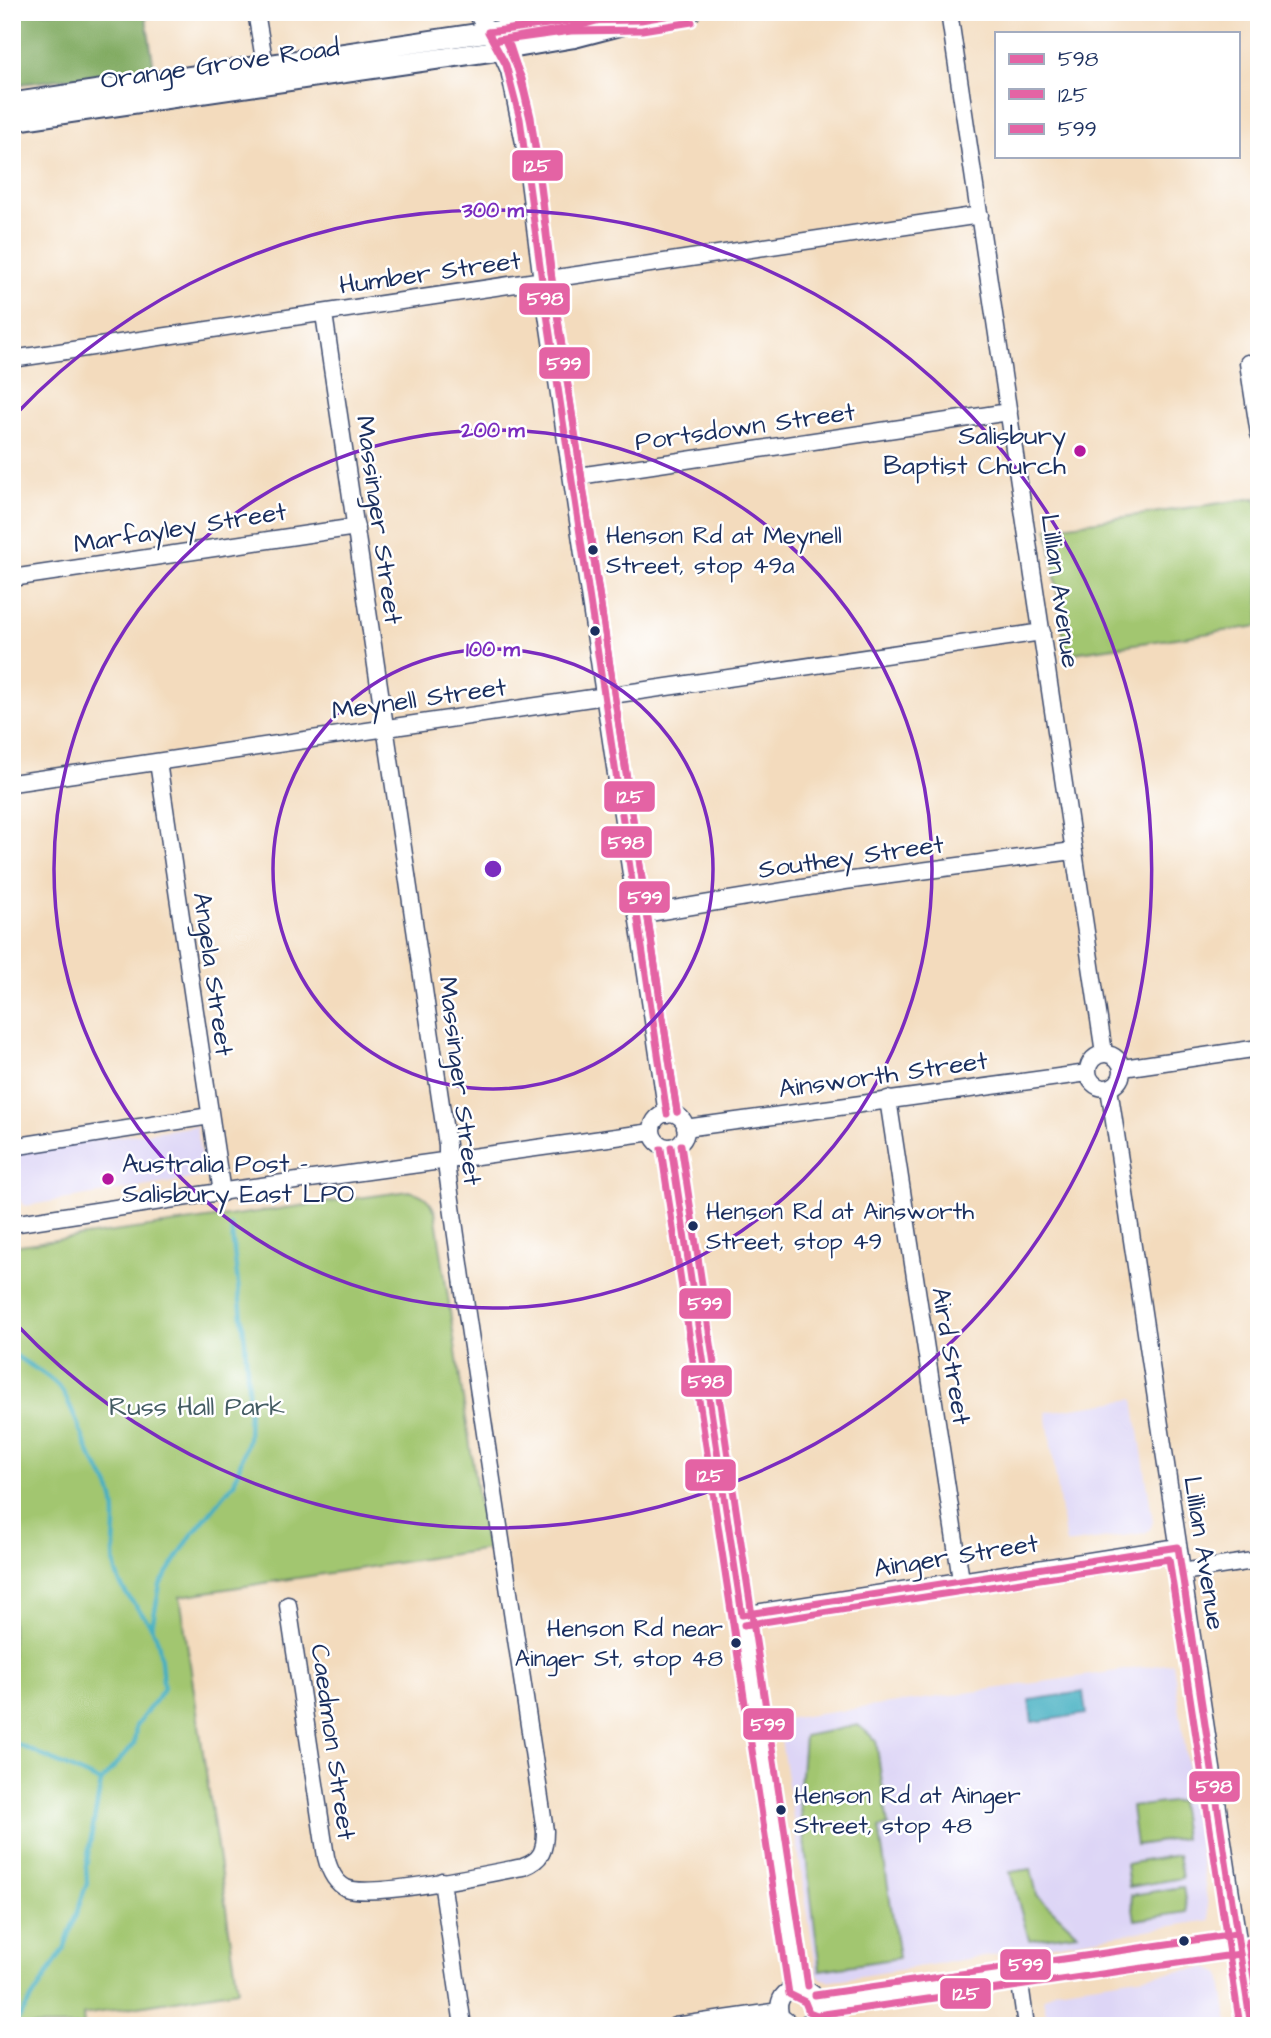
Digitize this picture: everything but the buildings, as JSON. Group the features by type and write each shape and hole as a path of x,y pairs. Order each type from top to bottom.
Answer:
{"main road":[{"name":"Orange Grove Road","path":"12,103 500,50 572,38 641,20 690,12"},
{"name":"Orange Grove Road","path":"12,121 488,32 570,21 641,20"}],"street":[{"path":"257,12 267,75"},
{"path":"476,12 509,70 518,111 667,1114"},
{"name":"Lillian Avenue","path":"949,12 1104,1053"},
{"name":"Humber Street","path":"12,359 980,215"},
{"name":"Massinger Street","path":"324,314 445,1131 446,1171 545,1831 542,1854 534,1863 442,1881"},
{"path":"1248,363 1259,434"},
{"name":"Portsdown Street","path":"572,477 1009,412"},
{"name":"Marfayley Street","path":"12,578 356,527"},
{"name":"Meynell Street","path":"12,783 1042,632"},
{"name":"Angela Street","path":"158,762 222,1193"},
{"name":"Southey Street","path":"636,915 845,881 1073,851"},
{"path":"1123,1068 1259,1048"},
{"path":"1104,1053 1118,1059 1123,1068 1118,1083 1109,1088 1097,1086 1088,1073 1094,1057 1104,1053"},
{"name":"Ainsworth Street","path":"685,1128 1088,1073"},
{"name":"Lillian Avenue","path":"1109,1088 1238,1944 1252,1985 1251,2026"},
{"name":"Aird Street","path":"888,1099 961,1580"},
{"path":"667,1114 677,1115 686,1133 681,1143 671,1147 656,1142 652,1132 654,1122 667,1114"},
{"path":"12,1147 209,1116"},
{"path":"12,1224 652,1132"},
{"path":"671,1147 798,1987"},
{"name":"Ainger Street","path":"741,1615 1178,1546"},
{"path":"1182,1572 1259,1560"},
{"name":"Caedmon Street","path":"288,1605 328,1867 347,1888 372,1891 442,1881"},
{"path":"442,1881 463,2026"},
{"path":"817,2005 1238,1944"},
{"path":"1019,1976 1026,2026"},
{"path":"793,2026 785,2022 779,2011 783,1995 798,1987 813,1994 817,2005 813,2020 804,2026"},
{"path":"675,2026 779,2011"}],"shaded area":[{"path":"196,1126 204,1177 24,1206 19,1199 14,1159 22,1149"},
{"path":"1134,1399 1153,1522 1150,1529 1145,1533 1066,1544 1046,1412"},
{"path":"1173,1663 1210,1920 829,1981 821,1978 817,1973 778,1720"},
{"path":"1207,1967 1221,1974 1229,2026 1049,2026 1043,1999 1057,1989"}],"green space":[{"path":"12,12 145,12 154,68 12,85"},
{"path":"1256,498 1259,515 1259,626 1066,654 1048,528"},
{"name":"Russ Hall Park","path":"409,1191 425,1197 435,1211 484,1539 488,1549 180,1596 238,1990 83,2015 84,2026 12,2026 12,1246"},
{"path":"858,1725 876,1740 888,1826 879,1828 899,1958 820,1970 799,1799 804,1736"},
{"path":"1179,1801 1184,1838 1136,1845 1131,1807"},
{"path":"1178,1855 1182,1878 1129,1887 1126,1864"},
{"path":"1031,1869 1037,1895 1077,1933 1029,1940 1010,1872"},
{"path":"1183,1887 1187,1912 1135,1920 1131,1895"}],"water":[{"path":"1083,1692 1086,1714 1032,1722 1029,1700"}],"waterway":[{"path":"152,1626 160,1585 191,1536 234,1483 248,1439 249,1403 245,1342 231,1226"},
{"path":"12,1353 50,1378 60,1388 91,1456 109,1486 115,1507 116,1572 127,1594 155,1633 164,1688 136,1726 134,1744 101,1782 86,1866 87,1883 64,1949 14,2026"},
{"path":"12,1742 101,1782"}],"transit line":[{"name":"599","path":"498,40 570,28 629,12"},
{"name":"598","path":"488,32 570,21 641,20 688,12"},
{"name":"125","path":"677,1112 552,280 531,117 522,79 505,40 571,31 642,30 692,22"},
{"name":"598","path":"488,32 506,65 520,119 667,1114"},
{"name":"599","path":"510,46 527,104 538,162 552,280 677,1112"},
{"name":"599","path":"681,1145 808,1986"},
{"name":"598","path":"671,1147 742,1615"},
{"name":"125","path":"661,1149 789,1994 805,2002 809,2012 817,2015 1240,1954"},
{"name":"598","path":"1178,1547 1251,2026"},
{"name":"598","path":"742,1615 1178,1547"},
{"name":"125","path":"744,1625 1169,1559 1240,2026"},
{"name":"599","path":"815,1995 1236,1934"},
{"name":"599","path":"1248,1942 1259,2008"}],"place":[{"name":"Salisbury Baptist Church","path":"1080,451"},
{"name":"Henson Rd at Meynell Street, stop 49a","path":"593,550"},
{"name":"Australia Post - Salisbury East LPO","path":"108,1179"},
{"name":"Henson Rd at Ainsworth Street, stop 49","path":"693,1226"},
{"name":"Henson Rd near Ainger St, stop 48","path":"736,1643"},
{"name":"Henson Rd at Ainger Street, stop 48","path":"781,1810"}]}
